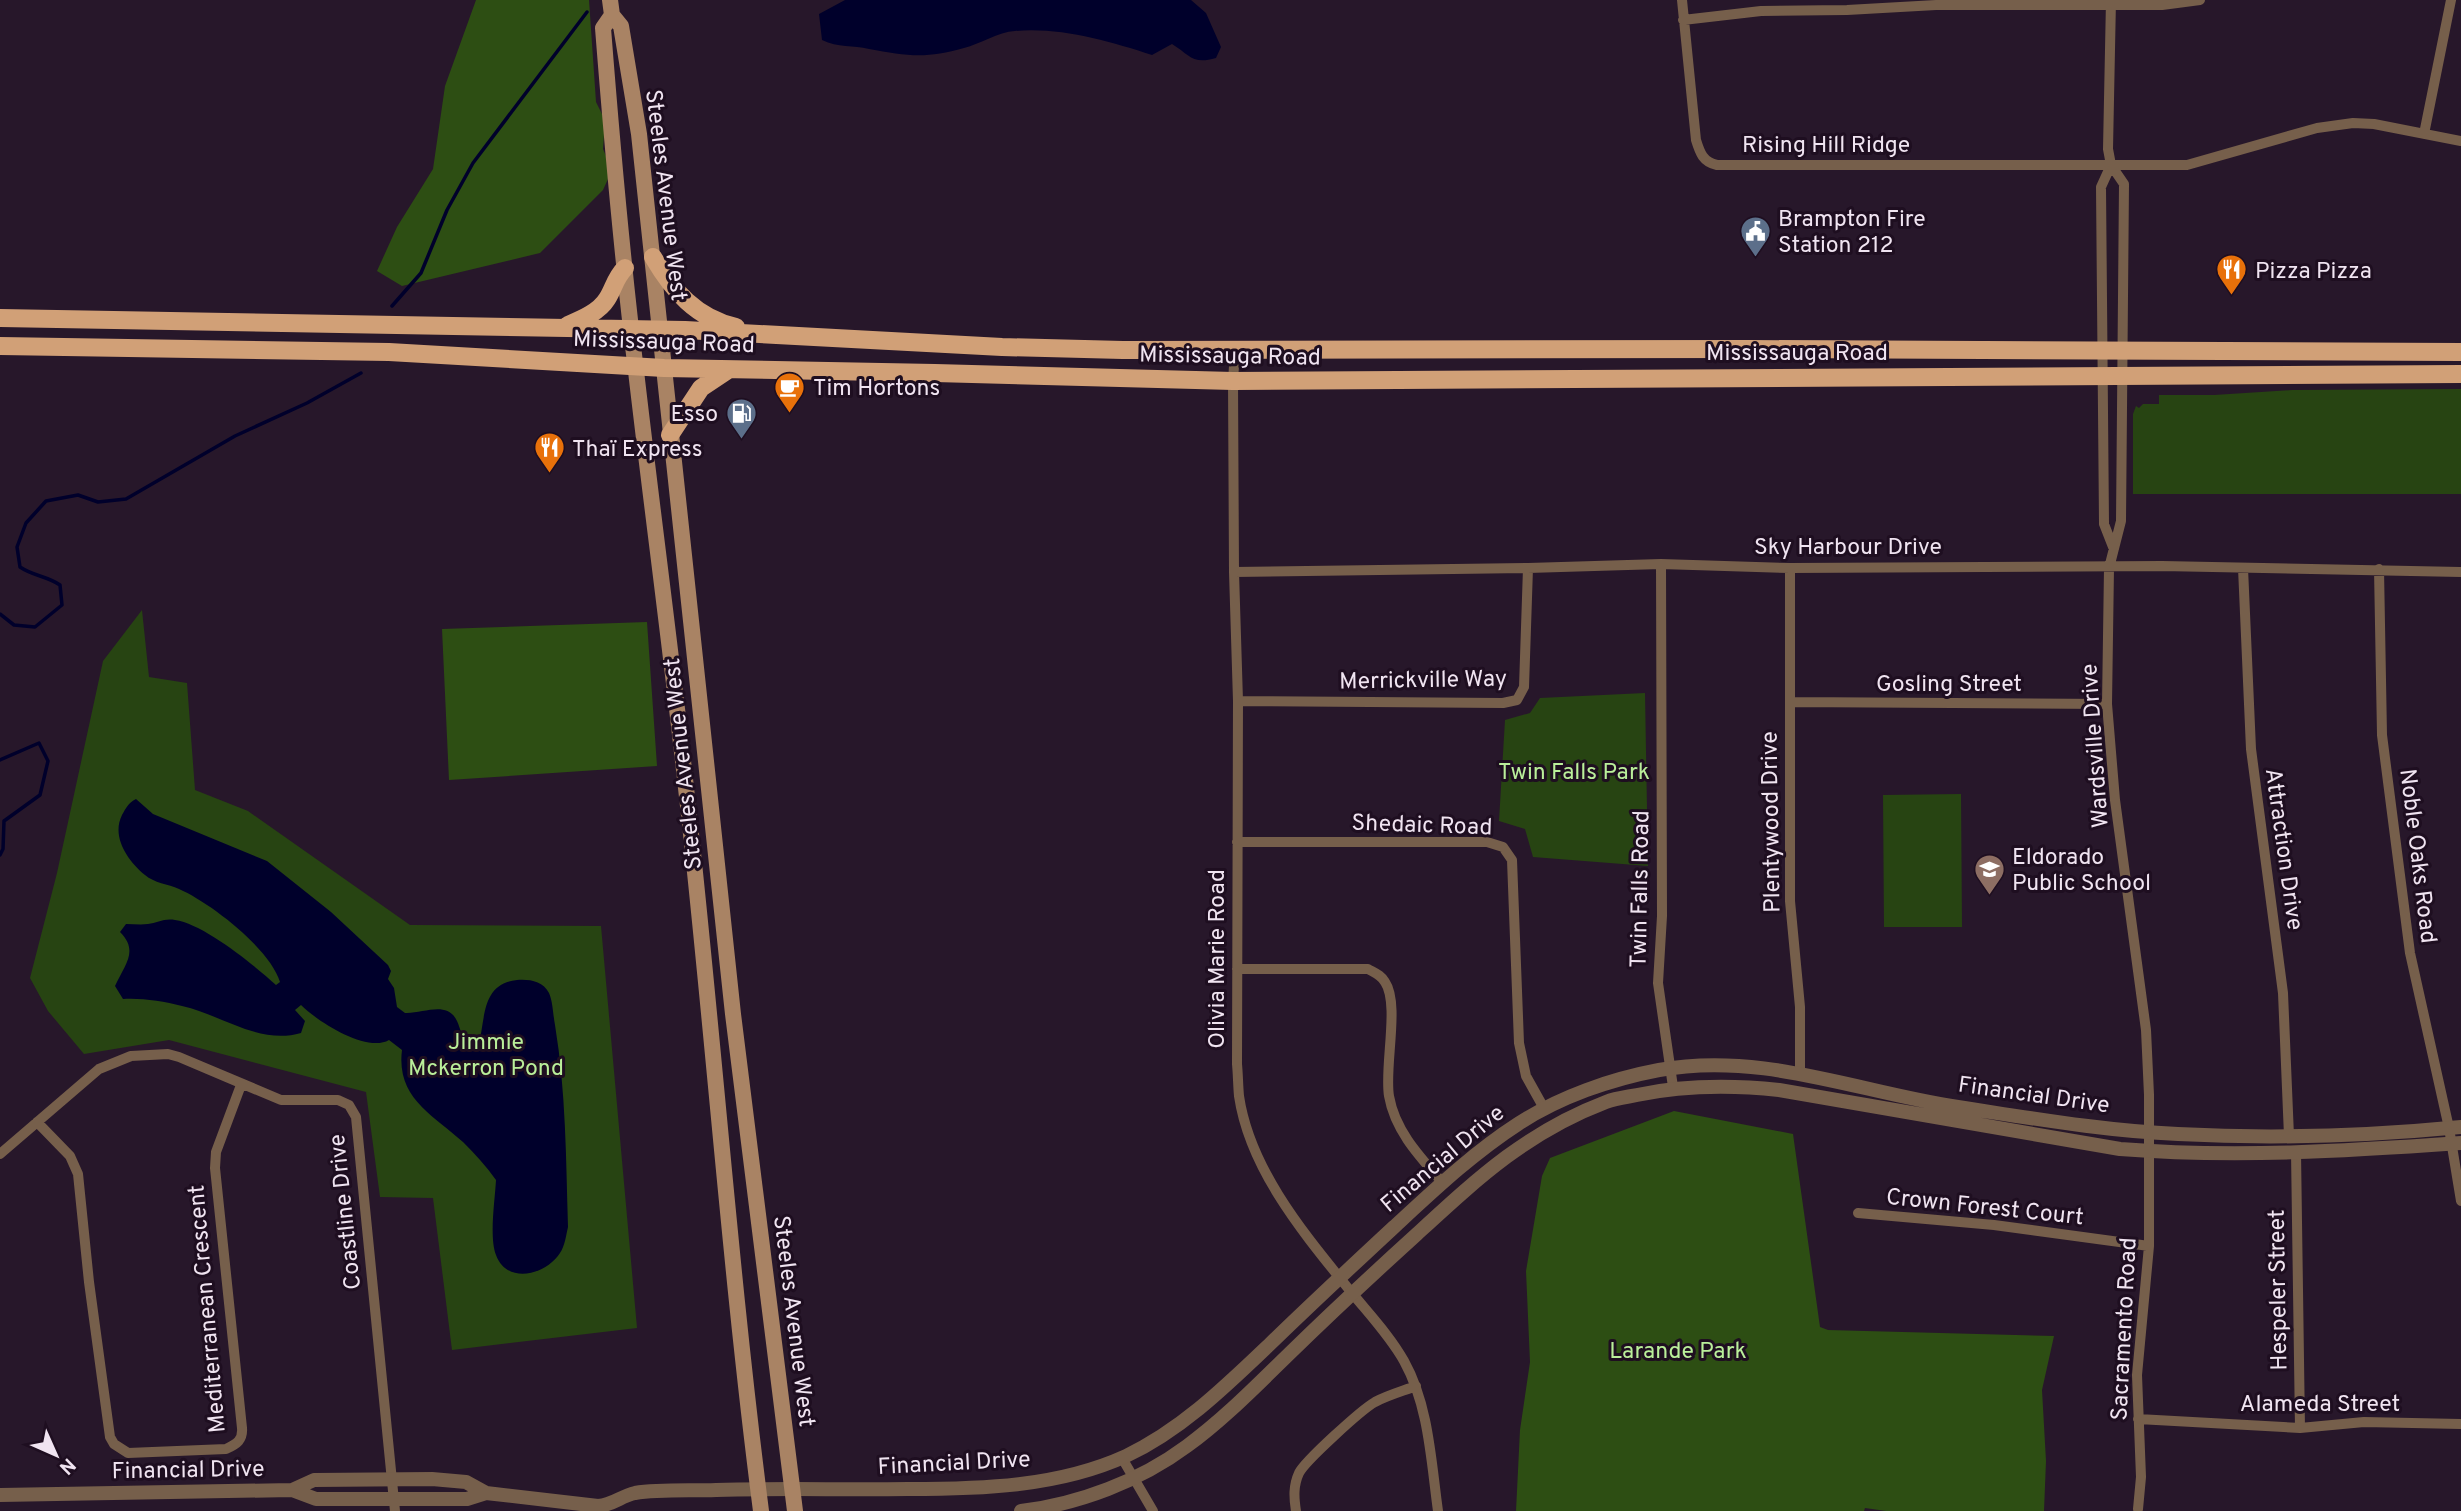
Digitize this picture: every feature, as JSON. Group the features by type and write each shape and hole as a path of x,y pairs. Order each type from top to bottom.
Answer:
{"main road":[{"name":"Steeles Avenue West","path":"611,7 621,26 639,134 731,1001 795,1511"},
{"name":"Steeles Avenue West","path":"611,7 603,28 631,330 687,796 732,1252 761,1511"},
{"path":"653,257 676,292 702,313 727,325 767,333"},
{"path":"563,327 588,315 605,302 616,277 625,268"},
{"name":"Mississauga Road","path":"0,318 563,327 767,333 1002,347 1235,351 2461,352"},
{"name":"Mississauga Road","path":"0,346 389,352 664,368 1233,381 2461,374"},
{"path":"670,435 701,388 732,368"}],"street":[{"name":"Rising Hill Ridge","path":"1682,0 1696,140 1702,157 1712,164 2111,166"},
{"path":"1683,20 1761,11 1936,5 2162,5 2200,0"},
{"path":"2424,134 2451,0"},
{"path":"2111,3 2108,149 2111,166 2197,163 2317,128 2340,124 2374,124 2461,141"},
{"name":"Wardsville Drive","path":"2111,166 2101,187 2104,524 2113,547"},
{"name":"Wardsville Drive","path":"2111,166 2123,184 2124,350 2121,521 2109,568 2107,704 2115,800 2146,1030 2149,1151"},
{"name":"Olivia Marie Road","path":"1235,351 1234,572 1238,701 1239,1098 1253,1143 1274,1186 1340,1278 1381,1329 1403,1360 1416,1386 1422,1405 1438,1511"},
{"name":"Sky Harbour Drive","path":"1234,572 1661,564 1790,568 2243,568 2461,572"},
{"name":"Twin Falls Road","path":"1661,564 1662,916 1658,983 1672,1087"},
{"name":"Merrickville Way","path":"1238,701 1503,703 1517,699 1524,688 1528,568"},
{"name":"Plentywood Drive","path":"1790,568 1790,901 1800,1007 1800,1074"},
{"name":"Attraction Drive","path":"2243,568 2251,749 2283,993 2289,1136"},
{"name":"Noble Oaks Road","path":"2379,569 2382,735 2410,953 2455,1127 2461,1200"},
{"name":"Gosling Street","path":"1790,702 2107,704"},
{"name":"Shedaic Road","path":"1237,842 1487,842 1503,847 1512,860 1519,1043 1526,1076 1545,1110"},
{"path":"1237,969 1368,969 1378,974 1389,990 1389,1094 1396,1121 1416,1152 1443,1183"},
{"name":"Coastline Drive","path":"0,1154 99,1069 131,1056 169,1054 281,1100 338,1100 349,1105 356,1117 395,1505"},
{"name":"Financial Drive","path":"292,1490 314,1480 466,1482 486,1493 617,1508 631,1494 758,1489 993,1488 1062,1477 1122,1458 1172,1430 1199,1409 1443,1183 1521,1121 1596,1087 1670,1069 1735,1064 1800,1074 1919,1101 2149,1132 2289,1136 2455,1127"},
{"name":"Mediterranean Crescent","path":"37,1122 70,1156 78,1174 89,1282 110,1437 114,1444 128,1453 226,1448 239,1441 243,1435 215,1168 216,1152 241,1085"},
{"name":"Financial Drive","path":"1021,1511 1089,1496 1133,1478 1172,1457 1222,1419 1352,1293 1503,1157 1554,1126 1609,1101 1672,1087 1728,1086 1779,1090 2120,1149 2149,1151 2296,1152 2456,1143"},
{"name":"Sacramento Road","path":"2138,1510 2141,1477 2137,1375 2149,1246 2149,1151"},
{"name":"Hespeler Street","path":"2296,1152 2300,1428"},
{"name":"Crown Forest Court","path":"1858,1213 1994,1225 2149,1246"},
{"path":"1296,1511 1295,1484 1300,1470 1353,1419 1375,1402 1416,1386"},
{"name":"Alameda Street","path":"2138,1419 2300,1428 2364,1422 2461,1424"},
{"path":"1122,1458 1153,1511"},
{"name":"Financial Drive","path":"0,1495 292,1490 316,1499 395,1505 467,1499 486,1493"}],"green space":[{"path":"476,0 589,0 596,102 605,120 603,149 612,170 603,190 540,253 402,286 377,271 397,227 433,169 445,86"},
{"path":"2461,389 2461,494 2133,494 2133,414 2136,406 2139,408 2143,404 2159,404 2159,395 2292,390"},
{"name":"Jimmie Mckerron Pond","path":"142,610 149,677 187,683 195,790 248,811 410,925 601,926 637,1328 452,1350 433,1198 380,1197 366,1092 169,1040 84,1054 48,1011 30,978 57,873 103,661"},
{"path":"647,622 657,766 449,780 442,629"},
{"name":"Twin Falls Park","path":"1645,693 1648,866 1533,857 1525,829 1499,821 1505,720 1530,713 1540,698"},
{"path":"1961,794 1962,927 1884,927 1883,795"},
{"name":"Larande Park","path":"1674,1111 1793,1134 1820,1327 1828,1330 2054,1336 2042,1390 2046,1461 2044,1511 1886,1511 1865,1508 1864,1511 1516,1511 1520,1430 1530,1362 1526,1271 1542,1176 1550,1158"}],"water":[{"path":"845,0 1191,0 1206,13 1221,47 1216,58 1196,60 1172,44 1152,55 1084,36 1032,30 1009,32 939,54 894,53 822,40 819,14"},
{"path":"136,799 153,814 267,861 331,912 388,965 391,971 388,979 394,988 397,1007 405,1013 434,1009 447,1011 457,1021 466,1044 473,1050 478,1047 487,1005 496,988 505,983 522,980 535,982 546,989 552,1004 559,1050 567,1176 568,1227 563,1247 554,1261 527,1274 509,1270 501,1264 496,1255 493,1238 496,1180 463,1142 419,1104 405,1081 402,1050 389,1040 380,1043 368,1042 343,1034 301,1005 295,1010 305,1021 301,1033 285,1036 255,1032 175,1004 145,999 123,999 115,986 128,958 129,945 120,932 126,924 164,920 187,923 228,946 276,985 280,982 264,956 238,928 192,896 149,878 127,856 120,840 119,823 129,804"}],"waterway":[{"path":"392,306 421,273 447,210 473,163 587,12"},
{"path":"0,614 14,625 35,627 62,605 60,585 20,567 17,547 26,523 46,501 78,495 98,502 126,499 235,436 307,403 361,373"},
{"path":"0,760 39,743 48,761 40,795 4,821 3,849 0,855"}],"place":[{"name":"Brampton Fire Station 212","path":"1755,258"},
{"name":"Pizza Pizza","path":"2232,297"},
{"name":"Tim Hortons","path":"790,414"},
{"name":"Esso","path":"741,440"},
{"name":"Thaï Express","path":"549,475"},
{"name":"Eldorado Public School","path":"1989,896"}]}
